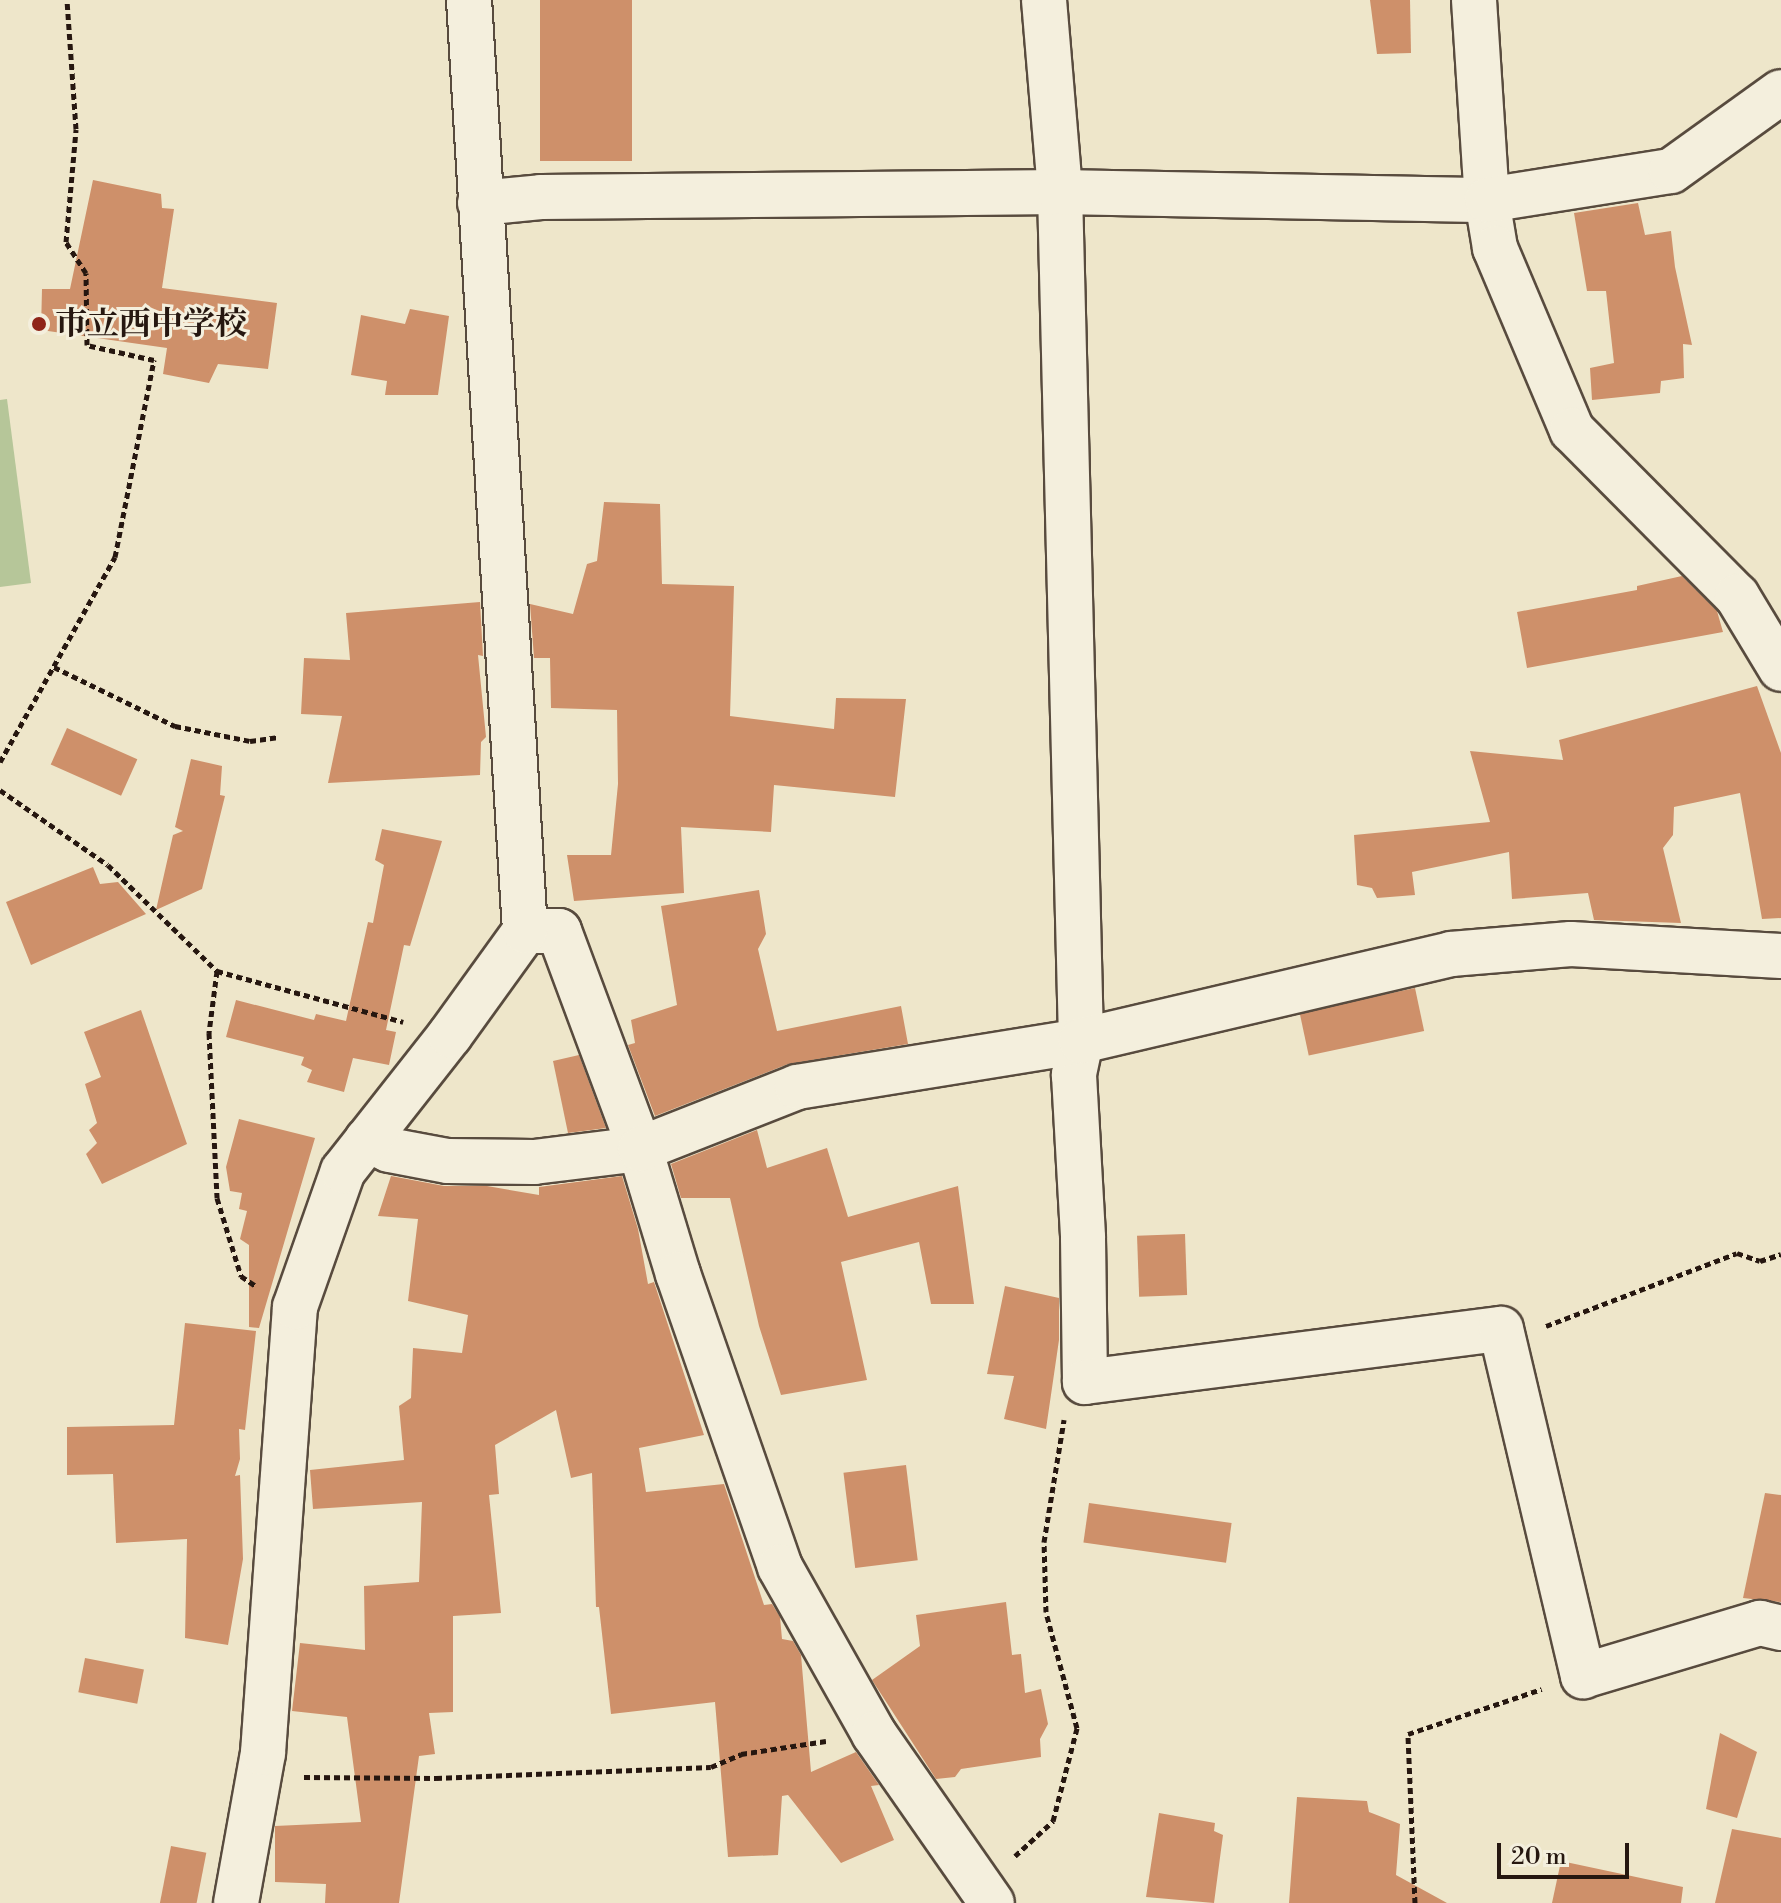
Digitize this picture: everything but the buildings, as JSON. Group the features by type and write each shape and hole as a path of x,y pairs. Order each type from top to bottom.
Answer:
{"street":[{"path":"236,1903 259,1777 295,1307 343,1171 450,1035 525,931 469,0"},
{"path":"1044,0 1060,192 1081,1041 1074,1075 1083,1238 1085,1382 1501,1329 1583,1676 1760,1623 1781,1628"},
{"path":"1474,0 1487,200 1495,248 1572,430 1737,596 1781,669"},
{"path":"480,203 541,197 1060,192 1487,200 1671,171 1781,92"},
{"path":"525,931 559,931 640,1149 678,1274 780,1567 874,1734 986,1895"},
{"path":"367,1140 389,1150 448,1161 534,1162 640,1149 797,1087 1081,1041 1451,954 1571,944 1781,956"}],"path":[{"path":"0,762 115,557 154,360 87,345 86,273 66,242 76,129 67,0"},
{"path":"54,667 175,726 250,741 279,737"},
{"path":"0,790 108,865 217,971 450,1035"},
{"path":"217,971 209,1033 217,1198 241,1276 270,1297 295,1307"},
{"path":"1504,1342 1737,1253 1760,1261 1781,1254"},
{"path":"986,1895 1053,1821 1077,1728 1046,1612 1044,1542 1066,1407 1085,1382"},
{"path":"1415,1903 1408,1734 1583,1676"},
{"path":"259,1777 436,1778 711,1767 741,1754 874,1734"}],"green space":[{"path":"7,399 31,583 0,587 0,400"}],"place":[{"name":"市立西中学校","path":"39,324"}]}
